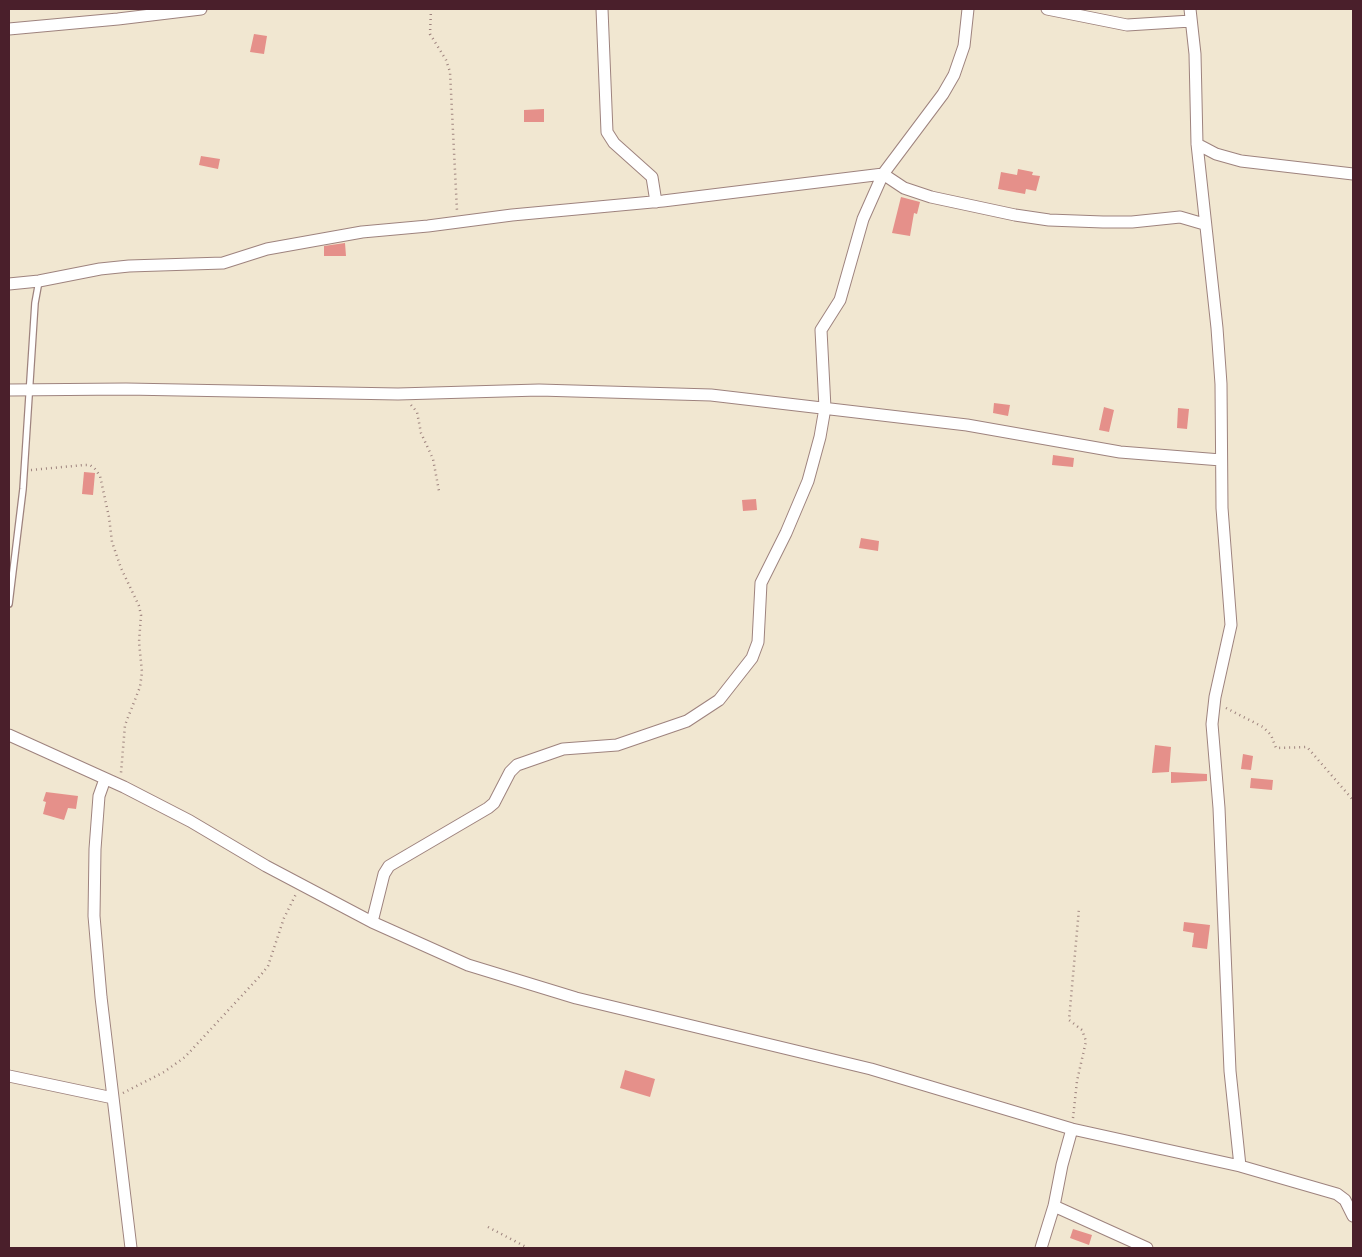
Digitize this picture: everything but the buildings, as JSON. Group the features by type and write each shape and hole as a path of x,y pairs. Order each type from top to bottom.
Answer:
{"street":[{"path":"9,29 118,20 201,9"},
{"path":"602,9 608,132 614,143 652,178 656,202"},
{"path":"372,922 384,874 389,866 488,808 494,803 510,772 517,764 563,749 617,745 687,721 719,700 752,658 758,642 761,584 786,533 808,481 820,437 825,408 821,330 840,300 863,219 883,174 944,94 954,74 964,46 968,9"},
{"path":"1047,9 1127,25 1191,22"},
{"path":"1190,9 1195,54 1197,144 1204,224 1217,328 1222,508 1230,625 1214,704 1212,724 1213,758 1219,808 1230,1071 1240,1166"},
{"path":"1197,144 1216,154 1241,161 1353,174"},
{"path":"9,284 39,281 110,268 222,263 252,252 362,232 512,215 656,202 883,174 904,188 931,197 1015,215 1049,220 1123,222 1180,217 1204,224"},
{"path":"9,390 126,389 399,394 539,390 721,396 967,425 1120,452 1221,460"},
{"path":"9,735 118,785 190,821 372,922 468,965 576,998 871,1069 1072,1129 1240,1166 1337,1194 1346,1200 1353,1216"},
{"path":"105,779 99,796 95,849 94,916 101,997 131,1248"},
{"path":"9,1076 113,1098"},
{"path":"1040,1248 1054,1206 1072,1129"},
{"path":"1054,1206 1147,1248"}],"lane":[{"path":"9,604 24,470 39,281"}],"path":[{"path":"431,9 430,34 446,60 450,72 458,222"},
{"path":"399,394 417,412 421,433 433,458 439,492"},
{"path":"24,470 84,465 95,469 102,484 112,542 121,568 139,606 141,615 139,642 142,672 140,687 125,725 122,746 124,763 118,785"},
{"path":"1214,704 1263,727 1271,736 1276,748 1307,747 1353,800"},
{"path":"113,1098 164,1072 184,1057 260,976 268,966 284,918 301,884"},
{"path":"1072,1129 1077,1081 1086,1041 1082,1030 1069,1020 1079,909"},
{"path":"488,1227 528,1248"}]}
